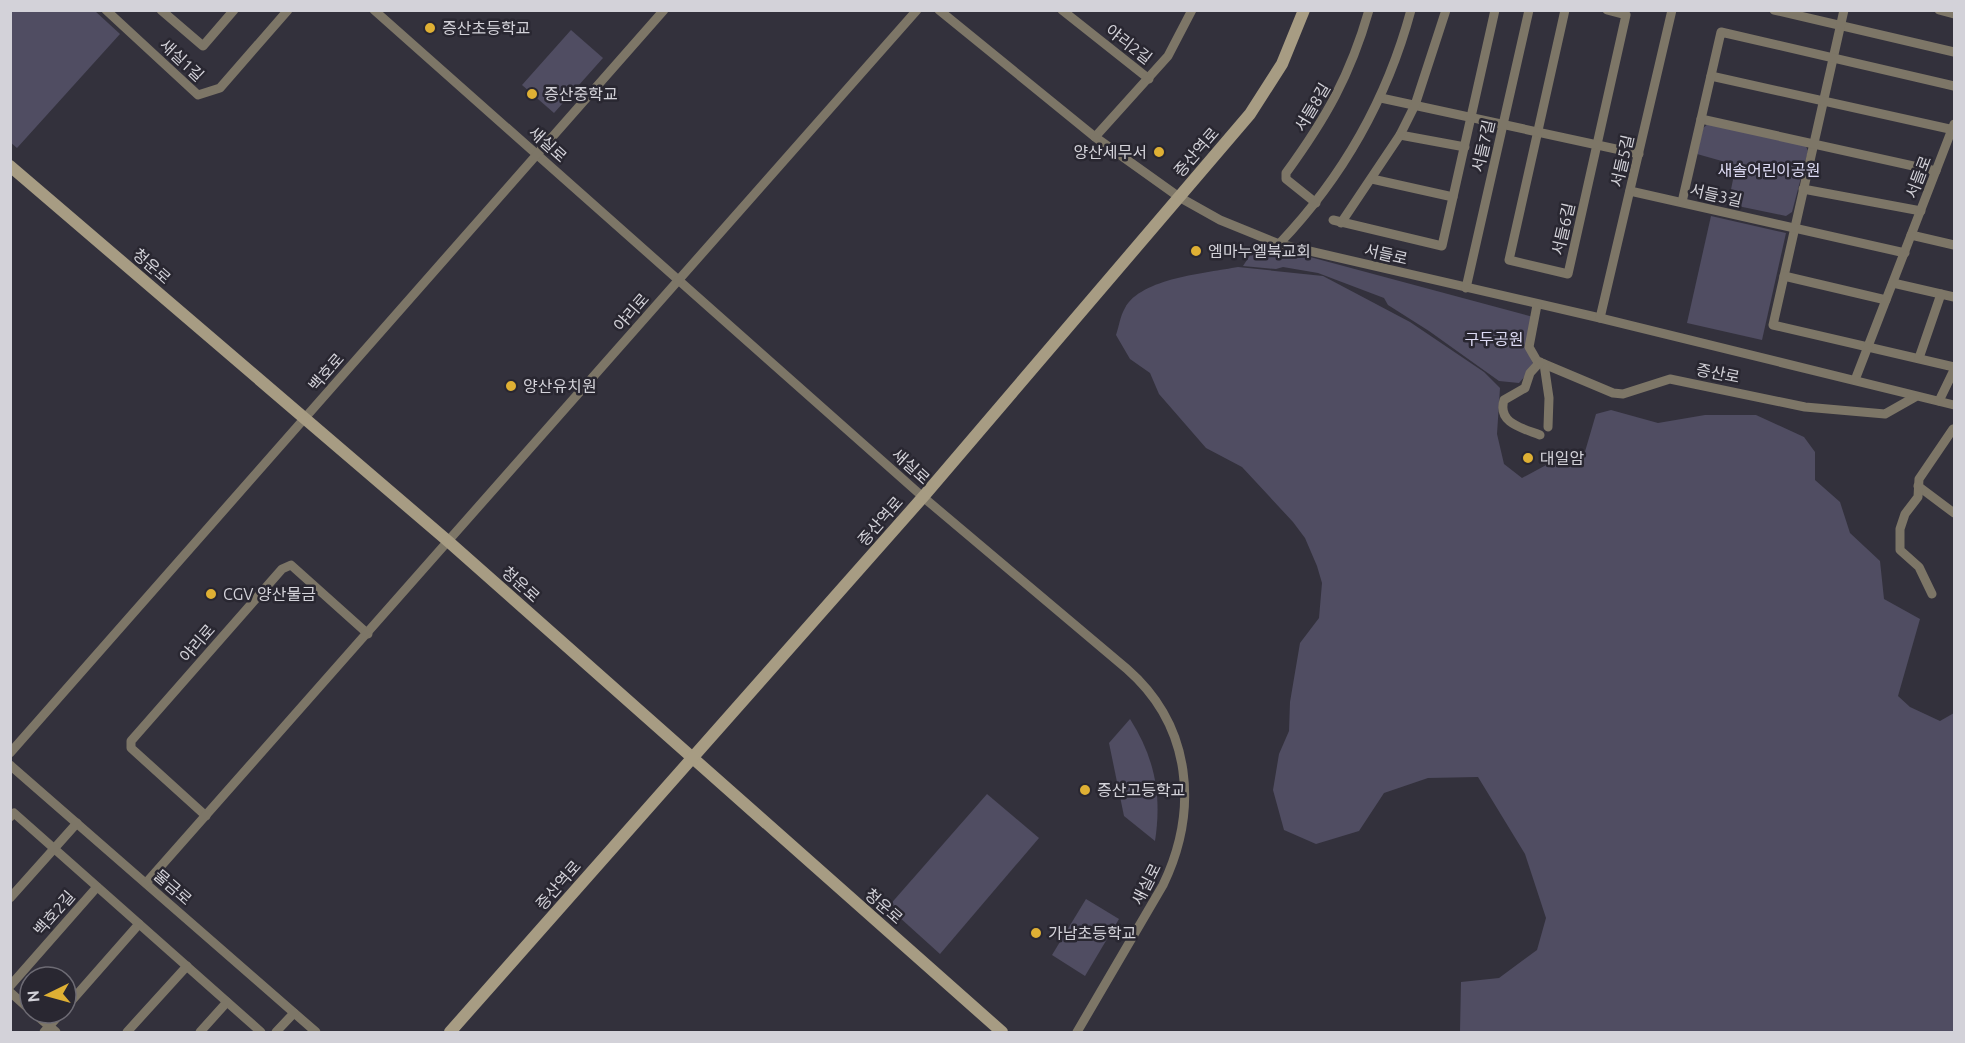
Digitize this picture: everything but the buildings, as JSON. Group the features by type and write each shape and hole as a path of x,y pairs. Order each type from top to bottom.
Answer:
{"street":[{"name":"새실1길","path":"106,10 198,95 220,88 288,10"},
{"path":"161,10 203,46 232,11"},
{"name":"새실로","path":"374,10 923,497 1134,675 1152,696 1165,718 1179,753 1186,789 1183,827 1172,865 1111,976 1077,1032"},
{"name":"백호로","path":"10,753 664,10"},
{"name":"야리로","path":"146,883 917,10"},
{"name":"서들로","path":"939,10 1095,137 1179,197 1220,220 1280,244 1855,380 1954,128"},
{"name":"야리2길","path":"1062,10 1149,79"},
{"name":"야리2길","path":"1095,137 1149,79 1167,56 1192,10"},
{"name":"증산역로","path":"450,1032 923,497 1250,114 1282,64 1304,10"},
{"name":"서들8길","path":"1316,203 1286,179 1286,173 1338,96 1354,58 1369,10"},
{"path":"1280,244 1316,203 1365,130 1402,42 1411,10"},
{"path":"1446,10 1415,105 1400,135 1372,179 1337,222 1442,246 1495,10"},
{"name":"서들7길","path":"1466,288 1529,10"},
{"name":"서들6길","path":"1565,10 1509,260 1568,274 1626,15 1607,10"},
{"name":"서들5길","path":"1600,318 1672,10"},
{"path":"1774,10 1954,52"},
{"path":"1844,10 1773,325 1954,368 1939,401"},
{"path":"1939,10 1954,14"},
{"path":"1682,202 1721,33 1954,86"},
{"path":"1711,76 1954,128"},
{"path":"1380,98 1639,154"},
{"path":"1701,119 1936,171"},
{"path":"1400,135 1465,147"},
{"name":"청운로","path":"10,166 449,542 691,759 1002,1032"},
{"path":"1372,179 1453,197"},
{"path":"1803,189 1921,211"},
{"name":"서들3길","path":"1630,191 1905,253"},
{"path":"1911,235 1954,245"},
{"path":"1784,276 1886,300"},
{"path":"1893,283 1954,297"},
{"path":"1919,358 1941,294"},
{"path":"1538,305 1530,347 1542,363 1549,398 1548,427"},
{"path":"1539,435 1512,424 1502,415 1501,409 1504,400 1525,388 1530,373 1542,363"},
{"name":"증산로","path":"1542,363 1613,393 1623,394 1670,379 1805,407 1885,414 1915,397"},
{"path":"1855,380 1954,405"},
{"path":"1932,594 1919,567 1900,550 1900,529 1912,503 1918,497 1919,479 1954,429"},
{"path":"1918,486 1954,513"},
{"name":"야리로","path":"206,816 130,748 131,741 282,569 291,565 368,634"},
{"name":"물금로","path":"10,765 316,1032"},
{"name":"백호2길","path":"10,816 14,813 261,1032"},
{"path":"10,898 77,823"},
{"name":"백호2길","path":"10,986 97,887"},
{"path":"78,993 139,924"},
{"path":"127,1032 187,966"},
{"path":"200,1032 227,1002"},
{"path":"276,1032 294,1013"}],"green space":[{"path":"10,11 95,11 120,34 17,148 10,142"},
{"path":"571,30 603,58 554,113 522,85"},
{"name":"새솔어린이공원","path":"1709,123 1805,144 1808,151 1792,212 1786,216 1728,204 1736,165 1697,154 1703,128"},
{"path":"1711,216 1786,233 1762,340 1687,323"},
{"name":"구두공원","path":"1258,243 1533,317 1527,349 1534,366 1519,383 1499,381 1388,305 1384,298 1318,273 1283,267 1276,269 1243,266"},
{"path":"1238,267 1323,276 1410,322 1484,372 1500,388 1497,434 1504,464 1522,478 1561,457 1584,455 1596,414 1611,410 1658,423 1705,415 1756,415 1804,437 1815,452 1815,480 1840,502 1850,533 1880,561 1884,599 1920,619 1898,696 1910,707 1940,721 1954,713 1954,1032 1460,1032 1461,982 1499,978 1537,950 1546,918 1525,854 1478,777 1428,778 1384,793 1359,831 1316,844 1284,830 1273,790 1279,754 1289,731 1290,702 1300,643 1319,618 1322,583 1317,566 1305,538 1293,522 1242,467 1206,448 1159,394 1150,373 1130,359 1116,335 1125,308 1133,298 1145,290 1176,278"},
{"path":"1130,719 1151,763 1158,808 1155,841 1124,816 1109,743"},
{"path":"987,794 1039,838 940,954 888,907"},
{"path":"1086,899 1119,919 1085,976 1052,955"}],"place":[{"name":"증산초등학교","path":"430,28"},
{"name":"증산중학교","path":"532,94"},
{"name":"양산세무서","path":"1159,152"},
{"name":"엠마누엘북교회","path":"1196,251"},
{"name":"양산유치원","path":"511,386"},
{"name":"대일암","path":"1528,458"},
{"name":"CGV 양산물금","path":"211,594"},
{"name":"증산고등학교","path":"1085,790"},
{"name":"가남초등학교","path":"1036,933"}]}
